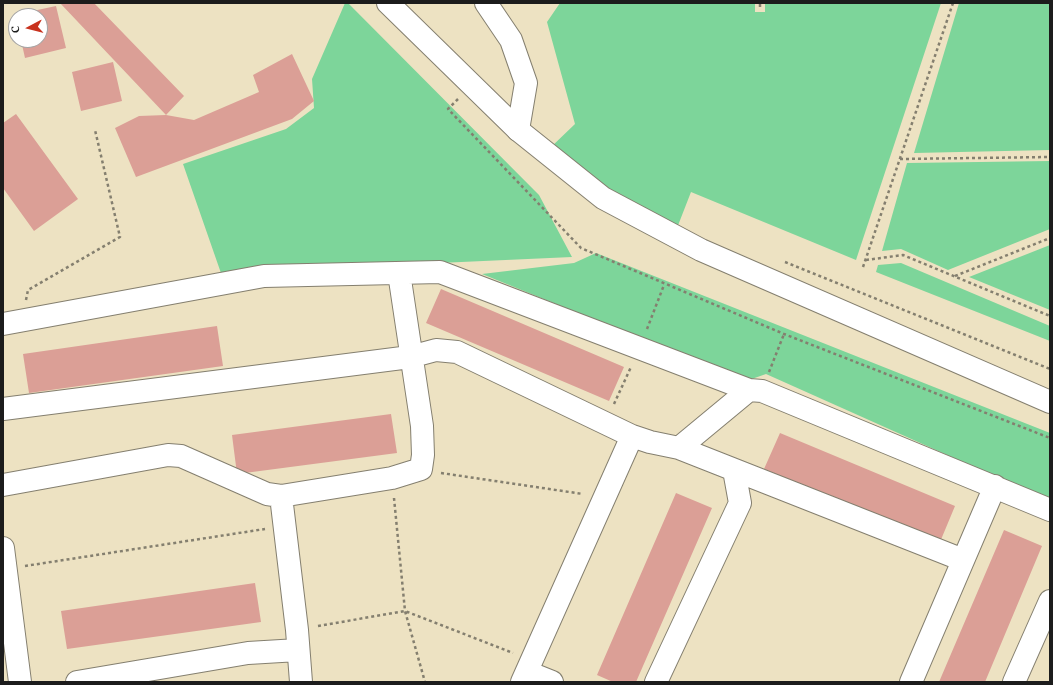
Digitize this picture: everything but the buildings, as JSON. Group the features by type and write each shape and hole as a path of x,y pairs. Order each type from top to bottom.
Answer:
{"street":[{"path":"388,3 518,130 603,198 701,250 1050,402"},
{"path":"486,3 511,40 526,83 518,130"},
{"path":"12,322 264,276 440,272 756,391 995,486 1050,510"},
{"path":"3,485 168,455 181,456 267,494 281,496 392,478 422,470 422,426 410,357 399,273"},
{"path":"3,409 410,357 436,350 457,352 632,436 650,442 679,448 964,560"},
{"path":"679,448 756,391"},
{"path":"552,682 527,671 632,436"},
{"path":"656,682 740,503 734,470"},
{"path":"911,682 995,486"},
{"path":"281,496 298,640 301,682"},
{"path":"4,558 20,682"},
{"path":"1014,682 1047,615"},
{"path":"77,682 248,654 298,640"}],"path":[{"path":"863,267 953,3"},
{"path":"473,85 448,109 581,248 784,334 1050,438"},
{"path":"12,322 28,290 120,237 95,130"},
{"path":"900,159 1050,157"},
{"path":"954,277 1050,238"},
{"path":"866,260 903,256 1050,316"},
{"path":"780,260 1050,369"},
{"path":"756,391 784,334"},
{"path":"422,470 605,498"},
{"path":"392,478 405,611 425,682"},
{"path":"4,558 284,526"},
{"path":"298,640 405,611 527,671"}],"green space":[{"path":"345,3 348,3 539,195 572,257 284,270 222,276 183,164 286,129 314,108 312,79"},
{"path":"560,3 755,3 755,12 765,12 765,3 941,3 856,260 691,192 677,228 612,195 550,148 575,124 547,22"},
{"path":"959,3 1050,3 1050,150 914,153"},
{"path":"1050,161 1050,229 948,270 901,249 882,251 907,163"},
{"path":"1050,245 1050,310 969,277"},
{"path":"596,253 1050,433 1050,501 766,374 746,381 482,274 574,263"},
{"path":"901,263 1050,326 1050,341 876,272 878,265"}]}
